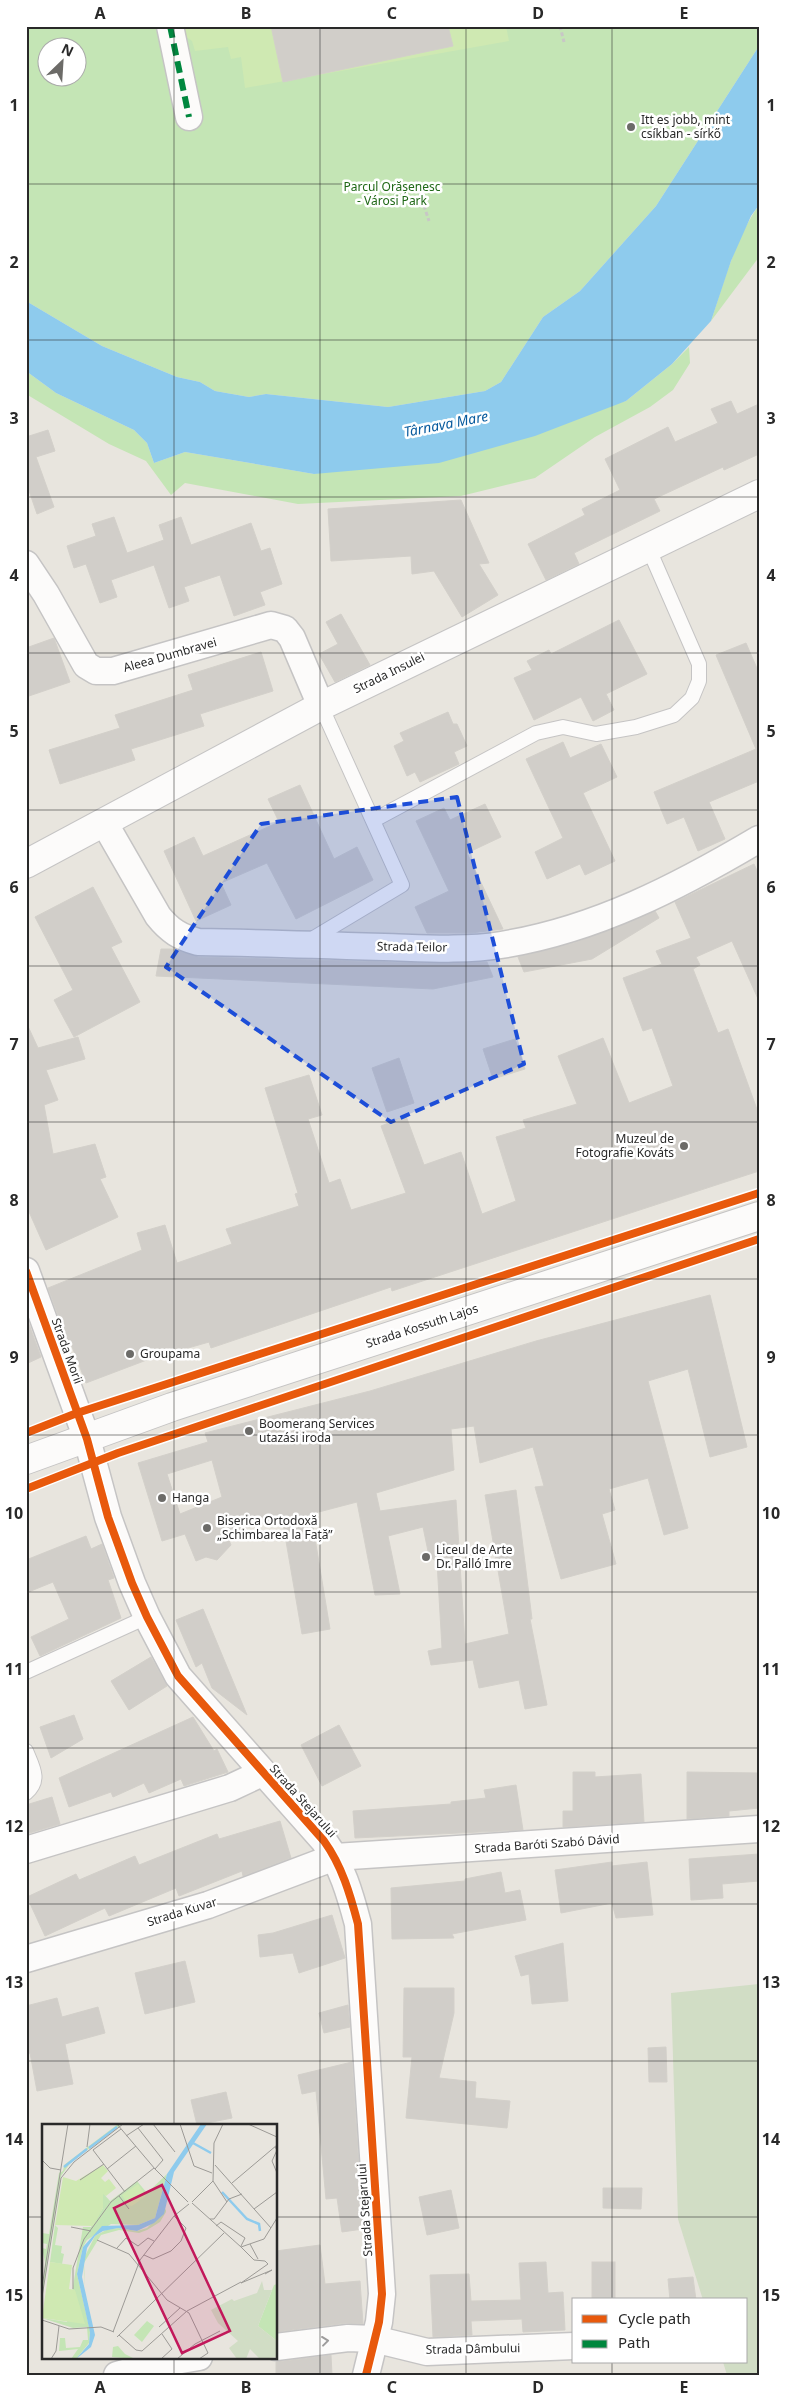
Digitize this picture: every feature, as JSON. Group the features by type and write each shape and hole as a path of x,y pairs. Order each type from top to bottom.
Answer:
{"main road":[{"name":"Strada Insulei","path":"26,864 104,824 321,706 759,494"},
{"name":"Strada Kossuth Lajos","path":"26,1460 172,1407 759,1216"}],"street":[{"path":"170,26 189,117"},
{"name":"Aleea Dumbravei","path":"26,564 46,594 86,665 96,671 113,671 271,625 285,629 292,638 321,706"},
{"name":"Strada Teilor","path":"104,824 158,916 169,930 182,937 198,942 468,949 535,938 571,929 625,909 697,876 759,839"},
{"name":"Strada Morii","path":"26,1271 87,1439"},
{"name":"Strada Stejarului","path":"87,1439 108,1517 147,1617 178,1676 324,1841 335,1857 350,1894 358,1924 382,2294 379,2322 374,2339"},
{"path":"26,1850 230,1788 262,1773"},
{"name":"Strada Baróti Szabó Dávid","path":"335,1857 759,1829"},
{"name":"Strada Kuvar","path":"26,1959 208,1905 335,1857"},
{"name":"Strada Dâmbului","path":"278,2347 348,2338 374,2339 427,2352 572,2346"},
{"path":"366,2375 374,2339"},
{"path":"117,2375 152,2365 193,2358"}],"lane":[{"path":"374,820 536,733 562,726 596,734 636,727 674,715 692,698 699,681 699,664 648,547"},
{"path":"302,945 402,885 321,706"},
{"path":"26,1672 147,1617"},
{"path":"26,1752 36,1775 34,1786 26,1793"}],"path":[{"path":"560,26 564,42"},
{"path":"416,181 428,221"}],"highlighted area":[{"path":"457,797 524,1064 391,1122 166,967 261,824"}],"green space":[{"name":"Parcul Orășenesc - Városi Park","path":"26,26 759,26 759,46 656,206 580,291 543,317 501,382 485,391 388,407 266,394 249,397 215,391 200,382 177,377 102,346 26,301"},
{"path":"184,26 506,26 509,41 245,88 241,57 231,59 228,47 195,51 192,41 185,36"},
{"path":"759,205 759,257 711,321 737,246"},
{"path":"689,347 690,363 673,390 650,407 595,437 535,478 461,496 298,504 185,483 171,495 146,461 109,444 26,394 26,371 56,393 134,430 147,443 154,463 185,452 314,474 626,401 672,364"},
{"path":"759,1984 759,2375 727,2375 724,2364 748,2364 748,2298 702,2298 678,2219 671,1993"}],"water":[{"name":"Târnava Mare","path":"759,46 759,205 751,216 731,261 711,321 672,364 626,401 535,436 439,463 314,474 185,452 154,463 147,443 134,430 56,393 26,371 26,301 102,346 177,377 200,382 215,391 249,397 266,394 388,407 485,391 501,382 543,317 580,291 656,206"}],"building":[{"path":"271,26 448,26 453,46 283,82"},
{"path":"731,401 737,414 759,404 759,454 724,470 723,467 654,499 660,511 574,553 579,564 546,580 528,544 585,515 582,509 620,490 605,459 668,427 675,442 718,423 711,409"},
{"path":"48,430 55,451 36,457 54,507 37,514 26,482 26,437"},
{"path":"461,500 489,563 479,564 498,595 462,617 434,571 412,574 411,556 331,561 328,509"},
{"path":"114,517 127,553 164,540 159,525 181,517 191,545 251,523 261,551 270,548 282,584 260,592 265,605 234,616 220,575 184,587 189,601 169,608 154,565 111,580 117,597 100,603 86,564 74,568 67,546 96,536 92,524"},
{"path":"341,614 370,665 335,682 319,654 338,644 326,622"},
{"path":"619,620 647,674 606,694 614,710 593,721 581,697 534,720 514,678 532,670 527,661 549,650 551,654"},
{"path":"54,638 70,682 26,697 26,648"},
{"path":"746,643 759,673 759,781 709,802 725,839 698,851 684,817 667,824 654,792 756,749 716,655"},
{"path":"261,652 273,691 200,714 204,726 131,749 135,760 60,784 49,750 120,728 115,715 193,690 188,675"},
{"path":"448,712 453,724 457,724 467,746 454,752 459,764 420,782 415,772 407,776 394,746 404,741 400,733"},
{"path":"563,742 570,758 601,744 617,777 583,793 615,861 585,875 580,864 547,879 535,852 563,838 526,759"},
{"path":"300,785 334,859 357,847 373,880 296,919 267,863 221,883 231,905 196,921 164,851 194,837 203,856 279,822 268,799"},
{"path":"485,804 501,837 467,853 503,929 471,933 427,933 415,907 449,891 416,821 444,808 450,820"},
{"path":"754,864 759,875 759,1001 732,941 696,957 700,965 693,969 718,1033 728,1029 759,1115 759,1171 392,1291 391,1287 211,1348 209,1342 174,1352 173,1350 86,1383 71,1344 69,1345 48,1288 142,1250 137,1233 165,1225 177,1263 232,1244 226,1229 299,1206 295,1194 298,1193 265,1088 309,1075 322,1115 308,1119 329,1183 340,1179 351,1210 406,1193 381,1126 406,1116 424,1165 461,1152 482,1214 516,1201 496,1137 526,1128 523,1120 577,1104 558,1056 603,1038 629,1103 673,1086 652,1028 643,1031 623,978 662,964 656,951 691,938 675,902"},
{"path":"93,887 122,942 111,947 140,1002 74,1037 54,1000 73,990 35,917"},
{"path":"655,911 659,918 592,959 524,972 518,957 574,943"},
{"path":"161,949 174,949 198,957 428,963 487,962 493,977 433,989 156,976"},
{"path":"26,1022 38,1048 78,1037 85,1059 46,1070 58,1100 44,1105 53,1154 95,1144 106,1177 100,1179 118,1217 46,1250 26,1205"},
{"path":"515,1039 525,1069 493,1079 483,1049"},
{"path":"399,1058 414,1103 387,1112 372,1068"},
{"path":"710,1295 747,1447 710,1457 688,1369 648,1381 688,1528 664,1535 648,1478 609,1489 615,1510 602,1514 616,1564 561,1579 535,1487 544,1486 533,1447 480,1463 474,1426 451,1429 454,1470 376,1493 380,1511 456,1500 465,1644 509,1634 485,1495 516,1490 532,1619 530,1619 547,1705 525,1709 519,1680 479,1688 473,1660 431,1665 428,1651 442,1648 437,1562 429,1556 423,1527 388,1536 400,1594 375,1595 357,1502 311,1514 330,1629 302,1634 282,1518 226,1533 231,1545 217,1560 206,1557 196,1561 185,1534 162,1541 138,1463 208,1442 205,1433 370,1391 536,1341","holes":["212,1460 222,1497 180,1514 167,1474"]},
{"path":"26,1316 41,1357 26,1364"},
{"path":"86,1536 91,1549 102,1544 114,1578 108,1580 121,1618 40,1656 31,1637 69,1619 53,1582 26,1593 26,1560"},
{"path":"203,1609 247,1715 212,1688 202,1663 196,1667 176,1620"},
{"path":"151,1657 167,1686 129,1710 111,1681"},
{"path":"74,1715 83,1739 51,1758 40,1727"},
{"path":"193,1717 214,1751 217,1749 228,1772 184,1786 181,1779 149,1793 144,1783 113,1797 111,1792 69,1807 59,1778"},
{"path":"339,1725 361,1766 322,1786 301,1745"},
{"path":"573,1772 595,1772 595,1777 641,1774 644,1822 563,1827 563,1811 573,1811"},
{"path":"687,1772 759,1773 759,1808 729,1811 729,1816 687,1819"},
{"path":"516,1785 523,1830 355,1838 353,1811 451,1804 451,1802 486,1798 484,1790"},
{"path":"52,1797 60,1824 26,1834 26,1805"},
{"path":"280,1821 291,1858 243,1876 242,1871 179,1896 176,1888 109,1916 105,1908 45,1936 27,1897 76,1874 79,1880 135,1856 139,1865 217,1834 219,1839"},
{"path":"759,1854 759,1881 722,1884 723,1898 691,1900 689,1859"},
{"path":"612,1862 612,1866 647,1862 653,1915 616,1918 612,1903 561,1913 555,1870"},
{"path":"501,1872 505,1893 520,1890 526,1920 452,1934 454,1938 392,1939 391,1888 465,1881 465,1879"},
{"path":"332,1915 345,1958 299,1973 293,1953 260,1957 258,1935 273,1933"},
{"path":"563,1943 568,2001 532,2004 529,1974 521,1976 515,1956"},
{"path":"185,1961 195,2002 145,2014 135,1973"},
{"path":"404,1988 454,1988 454,2013 439,2078 476,2082 475,2098 510,2101 507,2128 406,2118 412,2057 403,2057"},
{"path":"57,1998 62,2017 98,2007 105,2033 65,2044 73,2084 37,2091 30,2053 26,2054 26,2006"},
{"path":"348,2005 350,2027 324,2033 319,2013"},
{"path":"666,2047 667,2082 649,2082 648,2048"},
{"path":"352,2062 363,2229 342,2232 337,2198 326,2199 316,2091 302,2094 298,2075"},
{"path":"226,2092 232,2118 197,2124 191,2100"},
{"path":"603,2188 642,2188 641,2209 603,2208"},
{"path":"451,2190 459,2228 427,2235 419,2197"},
{"path":"320,2245 325,2284 360,2281 363,2324 346,2323 278,2332 278,2251"},
{"path":"546,2262 548,2293 563,2292 565,2330 523,2332 522,2319 471,2321 472,2335 433,2337 430,2275 469,2274 471,2301 521,2300 519,2263"},
{"path":"592,2262 615,2262 615,2298 592,2298"},
{"path":"693,2277 696,2298 670,2298 668,2279"},
{"path":"331,2355 332,2375 276,2375 276,2362"}],"marked path":[{"path":"170,26 189,117"}],"cycle path":[{"path":"26,1433 77,1413 759,1193"},
{"path":"26,1489 118,1453 759,1239"},
{"path":"26,1271 87,1439 108,1517 132,1583 147,1617 178,1676 324,1841 341,1870 352,1902 358,1924 382,2294 379,2322 366,2375"}],"place":[{"name":"Itt es jobb, mint csíkban - sírkő","path":"631,127"},
{"name":"Muzeul de Fotografie Kováts","path":"684,1146"},
{"name":"Groupama","path":"130,1354"},
{"name":"Boomerang Services utazási iroda","path":"249,1431"},
{"name":"Hanga","path":"162,1498"},
{"name":"Biserica Ortodoxă „Schimbarea la Față”","path":"207,1528"},
{"name":"Liceul de Arte Dr. Palló Imre","path":"426,1557"}]}
